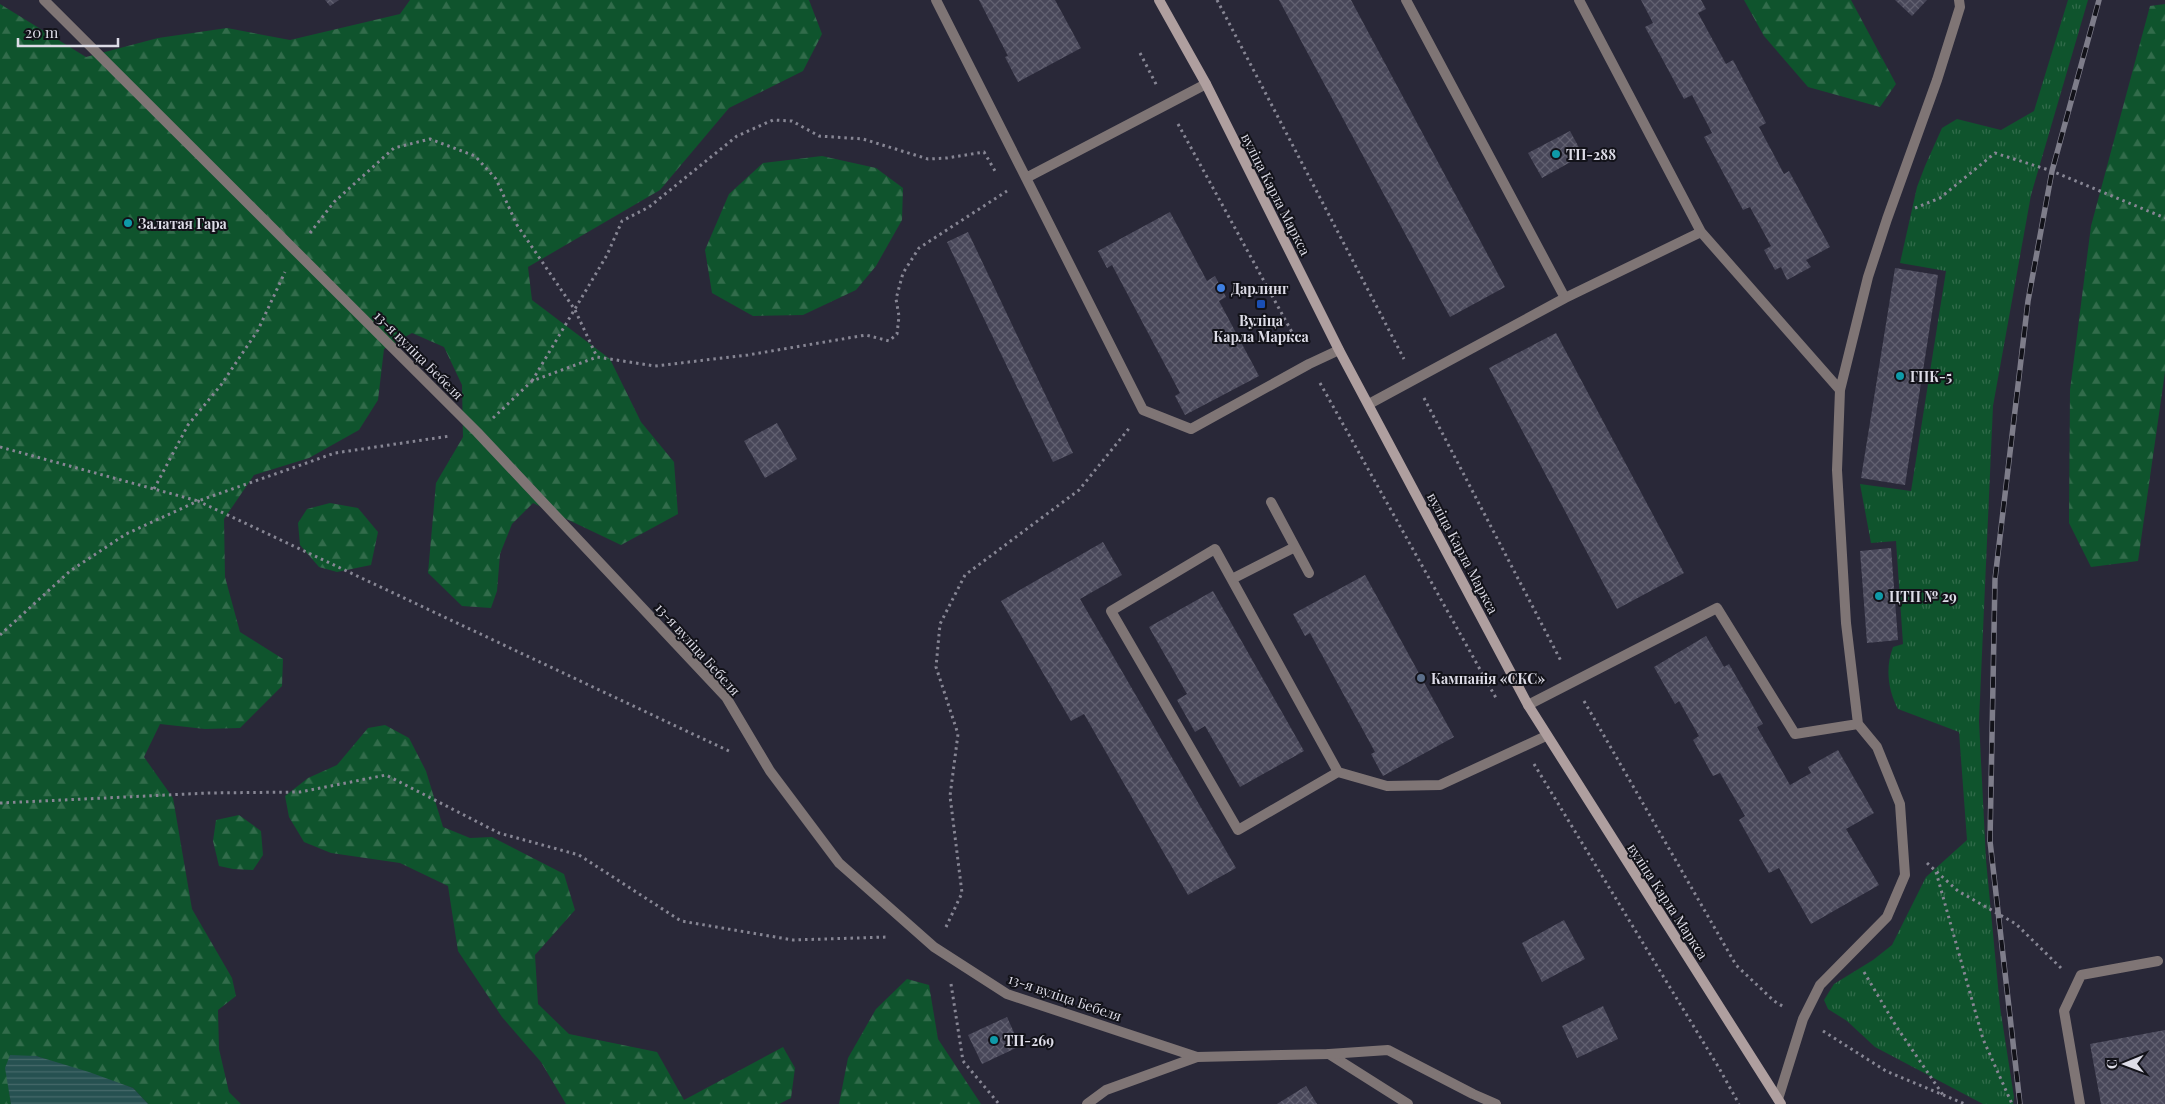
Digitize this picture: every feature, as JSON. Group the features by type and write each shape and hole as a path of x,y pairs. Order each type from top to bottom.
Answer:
{"main road":[{"name":"вуліца Карла Маркса","path":"1160,0 1206,84 1339,350 1528,705 1778,1102"},
{"path":"1778,1102 1790,1104"}],"street":[{"name":"13-я вуліца Бебеля","path":"44,0 477,432 726,697 770,770 839,863 919,936 1006,994 1197,1057 1329,1054 1388,1050 1496,1104"},
{"path":"936,0 1143,410 1191,429 1309,364 1339,350"},
{"path":"1406,0 1565,298"},
{"path":"1579,0 1701,232 1840,390"},
{"path":"1778,1102 1803,1019 1820,985 1887,917 1906,875 1900,804 1877,747 1858,724 1846,623 1838,480 1840,390 1868,277 1937,80 1960,7 1959,0"},
{"path":"1026,178 1206,84"},
{"path":"1368,404 1565,298 1701,232"},
{"path":"1271,502 1309,573"},
{"path":"1232,579 1295,547"},
{"path":"1338,772 1238,830 1111,611 1215,549 1338,772 1387,786 1440,785 1546,736"},
{"path":"1528,705 1717,608 1795,734 1858,724"},
{"path":"2080,1104 2064,1011 2081,975 2158,961"},
{"path":"1329,1054 1408,1104"},
{"path":"1087,1104 1106,1090 1197,1057"}],"path":[{"path":"1217,0 1572,682 1736,965 1774,1001 1886,1071 1965,1104"},
{"path":"0,635 70,571 126,534 198,501 335,453 477,432 532,381 607,255 622,221 649,207 738,136 773,120 792,121 819,136 864,139 928,158 947,158 984,152 997,175"},
{"path":"154,489 188,425 221,385 258,330 296,251 334,202 394,148 430,139 475,156 496,180 517,225 575,310 597,357"},
{"path":"1887,219 1940,198 1995,153 2052,171 2165,218"},
{"path":"532,381 597,357 656,366 748,355 866,335 889,342 897,334 899,316 896,299 903,273 919,248 1026,178"},
{"path":"1002,183 1006,191"},
{"path":"934,947 951,919 962,893 950,796 958,734 936,667 940,624 965,575 1079,490 1143,410"},
{"path":"0,447 198,501 734,754"},
{"path":"0,802 208,793 300,792 386,775 499,833 579,855 681,921 793,940 919,936"},
{"path":"1903,840 1958,891 2016,924 2077,984"},
{"path":"1936,872 1983,1039 2012,1104"},
{"path":"1854,952 1896,1026 1944,1095"},
{"path":"946,955 963,1062 999,1104"}],"green space":[{"path":"410,0 809,0 822,34 803,71 729,108 660,190 528,267 532,300 610,359 641,422 674,462 678,514 621,545 533,503 512,524 500,554 497,591 491,608 462,606 428,573 436,483 463,437 462,385 444,347 412,333 384,349 378,400 359,430 309,458 254,475 224,519 225,577 240,632 283,659 282,686 240,728 205,729 160,724 144,757 173,798 192,909 232,978 236,996 218,1010 219,1049 229,1092 241,1104 148,1104 133,1088 36,1056 9,1089 11,1104 0,1104 0,4 86,57 158,38 227,28 290,40 400,14"},
{"path":"1744,0 1851,0 1896,84 1880,107 1808,87 1764,36"},
{"path":"2068,0 2088,0 2031,195 1993,406 1979,721 1986,860 2000,1007 2014,1097 2013,1104 1983,1104 1875,1047 1847,1021 1828,1009 1824,1000 1834,984 1873,960 1892,945 1926,877 1967,840 1959,732 1898,709 1892,694 1888,671 1889,663 1893,647 1903,644 1896,541 1871,543 1860,484 1911,491 1946,271 1900,263 1917,187 1925,166 1942,128 1957,119 2001,130 2034,111"},
{"path":"2165,4 2165,372 2138,561 2091,567 2069,523 2070,390 2091,226 2150,6"},
{"path":"822,156 876,168 903,188 902,220 876,266 856,290 803,315 753,316 712,293 705,250 729,194 763,163"},
{"path":"330,503 358,508 378,532 371,565 337,572 319,567 300,545 298,523 307,509"},
{"path":"385,725 409,738 426,771 443,827 470,838 492,837 564,874 575,910 535,955 538,1004 569,1034 657,1052 684,1100 783,1047 795,1068 791,1098 779,1104 566,1104 541,1062 502,1017 458,951 448,886 400,863 331,853 304,842 289,817 285,796 308,778 337,765 368,728"},
{"path":"239,815 261,831 263,855 253,870 219,866 213,841 216,820"},
{"path":"907,979 929,985 938,1039 981,1104 839,1104 848,1058 876,1009"}],"shaded area":[{"path":"10,1055 36,1056 89,1072 133,1088 148,1104 11,1104 5,1068"}],"building":[{"path":"325,0 339,0 330,6"},
{"path":"979,0 1055,0 1081,48 1018,82 1005,57 1008,56"},
{"path":"1279,0 1351,0 1505,287 1450,317"},
{"path":"1641,0 1701,0 1706,9 1698,13 1726,64 1733,60 1766,123 1759,127 1784,174 1789,171 1830,247 1806,260 1811,267 1787,280 1781,267 1775,270 1764,250 1771,246 1750,207 1743,210 1704,137 1712,133 1692,95 1684,99 1645,27 1653,23"},
{"path":"1895,0 1927,0 1912,16"},
{"name":"ТП-288","path":"1570,131 1583,155 1542,178 1528,153"},
{"path":"1170,212 1207,281 1215,276 1226,297 1219,301 1259,376 1185,415 1175,396 1180,393 1112,265 1107,268 1098,251"},
{"path":"968,232 1073,453 1053,462 947,242"},
{"name":"ГПК-5","path":"1895,268 1938,275 1905,485 1861,478"},
{"path":"1556,333 1684,573 1617,609 1489,368"},
{"path":"777,423 797,459 765,478 744,441"},
{"path":"1103,542 1122,575 1080,599 1236,868 1188,895 1084,714 1071,721 1001,601"},
{"name":"ЦТП № 29","path":"1891,548 1898,640 1867,643 1860,551"},
{"path":"1365,575 1454,737 1383,776 1371,754 1375,752 1310,633 1305,636 1293,614"},
{"path":"1213,591 1304,751 1240,787 1205,726 1195,732 1177,700 1187,694 1149,627"},
{"path":"1706,636 1724,667 1729,664 1749,699 1763,724 1757,727 1790,785 1811,773 1808,767 1838,750 1874,813 1846,829 1879,885 1811,924 1779,868 1769,873 1739,820 1745,816 1720,773 1713,776 1693,740 1699,736 1679,701 1675,704 1654,667"},
{"path":"1564,920 1585,959 1542,982 1522,943"},
{"path":"1603,1006 1618,1039 1577,1058 1562,1026"},
{"name":"ТП-269","path":"1007,1017 1020,1046 982,1064 968,1035"},
{"path":"2165,1030 2165,1104 2101,1104 2090,1044"},
{"path":"1306,1086 1317,1104 1277,1104"}],"railway":[{"path":"2020,1104 1990,841 1995,579 2028,301 2052,171 2099,0"}],"place":[{"name":"ТП-288","path":"1556,154"},
{"name":"Залатая Гара","path":"128,223"},
{"name":"Дарлинг","path":"1221,288"},
{"name":"Вуліца Карла Маркса","path":"1261,304"},
{"name":"ГПК-5","path":"1900,376"},
{"name":"ЦТП № 29","path":"1879,596"},
{"name":"Кампанія «СКС»","path":"1421,678"},
{"name":"ТП-269","path":"994,1040"}]}
